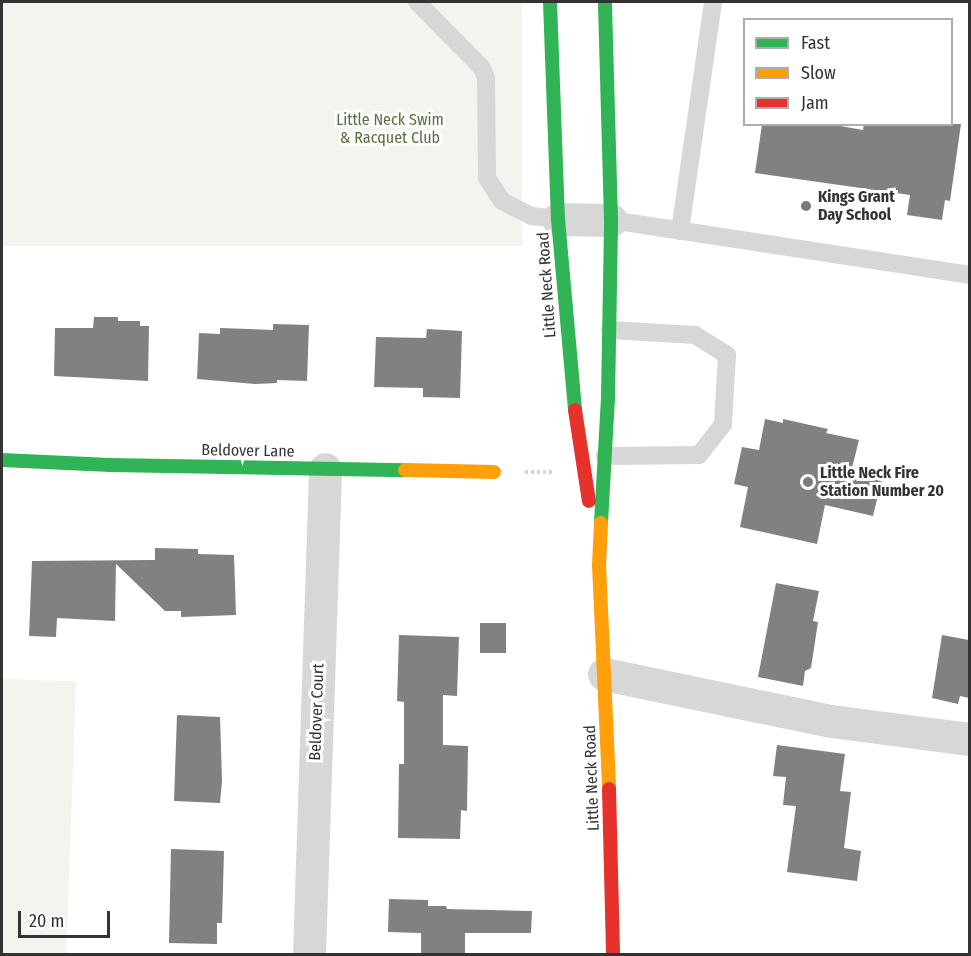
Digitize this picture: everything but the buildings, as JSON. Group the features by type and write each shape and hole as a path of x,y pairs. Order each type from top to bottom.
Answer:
{"street":[{"name":"Little Neck Road","path":"550,2 558,219 573,400 599,565"},
{"name":"Little Neck Road","path":"605,2 611,220 610,330 599,565 609,776 613,954"},
{"path":"558,219 611,220"},
{"name":"Beldover Lane","path":"2,460 111,465 494,472"},
{"name":"Beldover Court","path":"309,954 325,469"},
{"path":"604,674 831,721 969,739"}],"lane":[{"path":"417,2 482,68 486,78 487,178 502,201 532,216 558,219"},
{"path":"680,231 713,2"},
{"path":"611,220 969,275"},
{"path":"605,456 699,455 723,424 728,355 695,335 610,330"}],"path":[{"path":"494,472 585,472"}],"green space":[{"name":"Little Neck Swim & Racquet Club","path":"2,2 522,2 522,246 2,246"},
{"path":"2,679 76,682 66,954 2,954"}],"traffic: fast":[{"path":"550,2 558,219 575,410"},
{"path":"601,523 608,398 611,220 605,2"},
{"path":"2,460 110,465 405,470"}],"traffic: slow":[{"path":"405,470 494,472"},
{"path":"601,523 599,565 609,789"}],"traffic: jam":[{"path":"575,410 589,501"},
{"path":"609,789 613,954"}],"place":[{"name":"Kings Grant Day School","path":"806,206"},
{"name":"Little Neck Fire Station Number 20","path":"808,482"}]}
